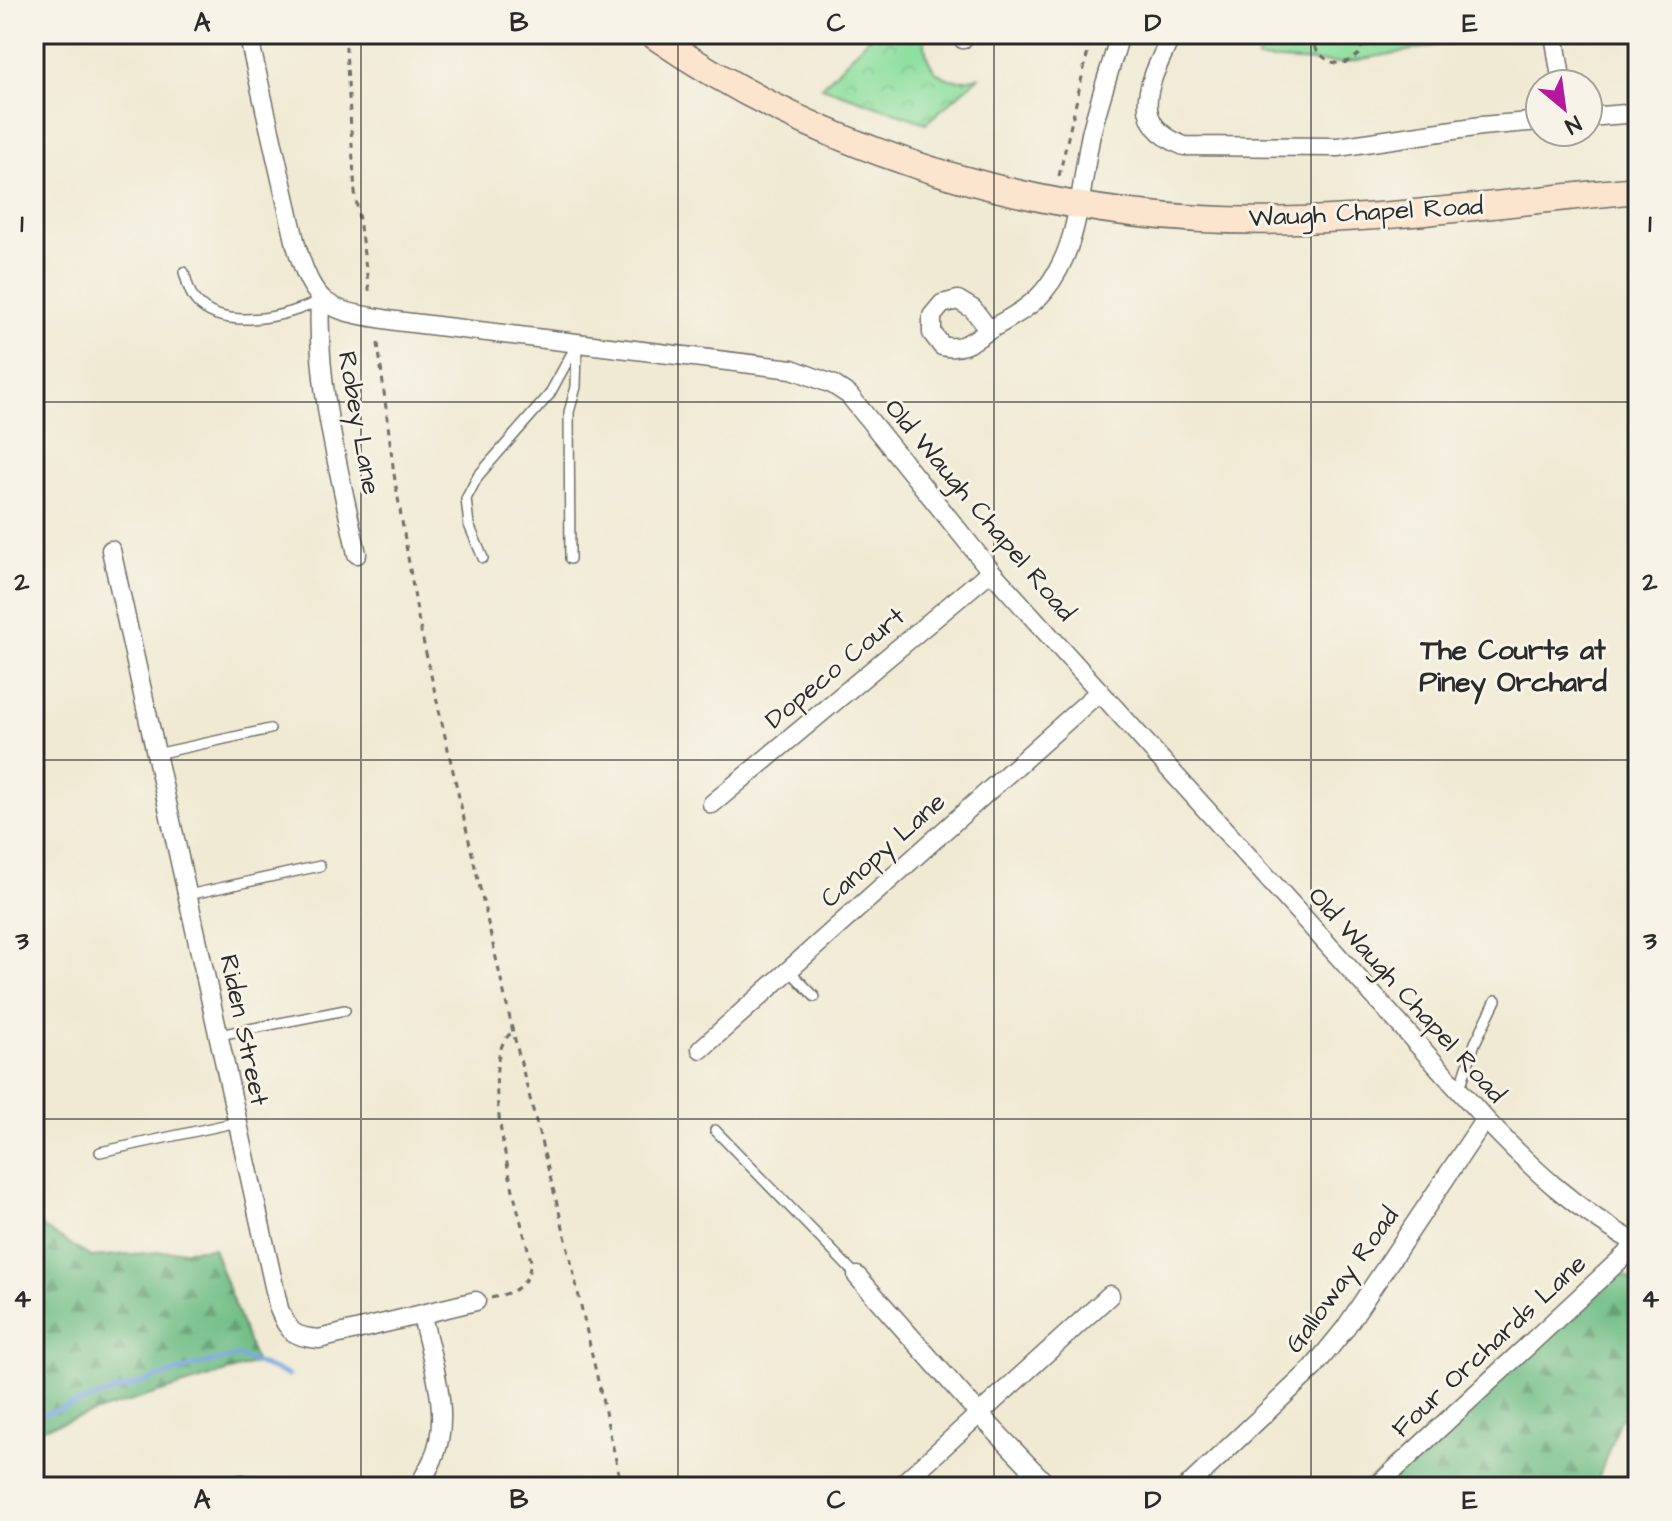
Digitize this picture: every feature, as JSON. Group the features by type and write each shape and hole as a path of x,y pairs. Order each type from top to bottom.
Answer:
{"main road":[{"name":"Waugh Chapel Road","path":"665,38 742,90 829,132 945,175 1078,206 1179,218 1299,220 1638,190"}],"street":[{"path":"248,34 296,245 304,272 320,300"},
{"path":"989,330 1020,312 1042,293 1059,270 1070,242 1092,132 1120,34"},
{"path":"1172,34 1147,93 1148,110 1154,126 1167,139 1184,146 1338,147 1524,122"},
{"path":"1554,34 1559,68"},
{"path":"1604,116 1638,113"},
{"name":"Old Waugh Chapel Road","path":"320,300 345,313 396,321 792,369 832,384 849,395 991,571 1530,1168 1568,1200 1637,1244"},
{"name":"Robey Lane","path":"320,300 319,335 325,404 357,554"},
{"name":"Riden Street","path":"111,550 279,1309 286,1327 300,1338 319,1339 476,1301"},
{"name":"Dopeco Court","path":"712,804 991,571"},
{"name":"Canopy Lane","path":"701,1049 1100,691"},
{"name":"Galloway Road","path":"1187,1487 1283,1398 1329,1349 1485,1119"},
{"name":"Four Orchards Lane","path":"1376,1487 1637,1244"},
{"path":"857,1276 979,1414 1049,1487"},
{"path":"899,1487 1110,1295"},
{"path":"418,1487 434,1457 441,1431 441,1405 422,1315"},
{"path":"216,1487 243,1484 258,1487"}],"lane":[{"path":"184,272 195,300 211,312 231,319 302,310 320,300"},
{"path":"483,558 469,525 466,499 478,476 549,395 578,342"},
{"path":"570,559 569,412 576,387 578,342"},
{"path":"156,754 270,729"},
{"path":"188,895 320,866"},
{"path":"789,970 815,997"},
{"path":"1459,1091 1475,1043 1496,1000"},
{"path":"219,1035 345,1010"},
{"path":"100,1152 238,1122"},
{"path":"715,1130 857,1276"}],"path":[{"path":"345,34 355,192 370,296"},
{"path":"1059,176 1092,34"},
{"path":"1315,34 1315,48 1325,60 1337,63 1355,58 1361,52 1363,34"},
{"path":"378,343 394,474 419,623 622,1487"},
{"path":"476,1301 506,1294 529,1277 531,1261 501,1130 494,1079 497,1054 504,1037 513,1032"}],"green space":[{"path":"872,34 925,34 928,58 939,73 956,80 980,76 926,123 822,87"},
{"path":"1268,34 1472,34 1473,39 1341,63 1257,59"},
{"path":"34,1222 91,1257 213,1248 256,1363 34,1431"},
{"path":"1614,1272 1638,1282 1638,1409 1620,1419 1595,1487 1359,1487 1449,1423"}],"waterway":[{"path":"34,1417 195,1366 238,1356 288,1375"}],"district":[{"name":"The Courts at Piney Orchard","path":"1513,666"}]}
